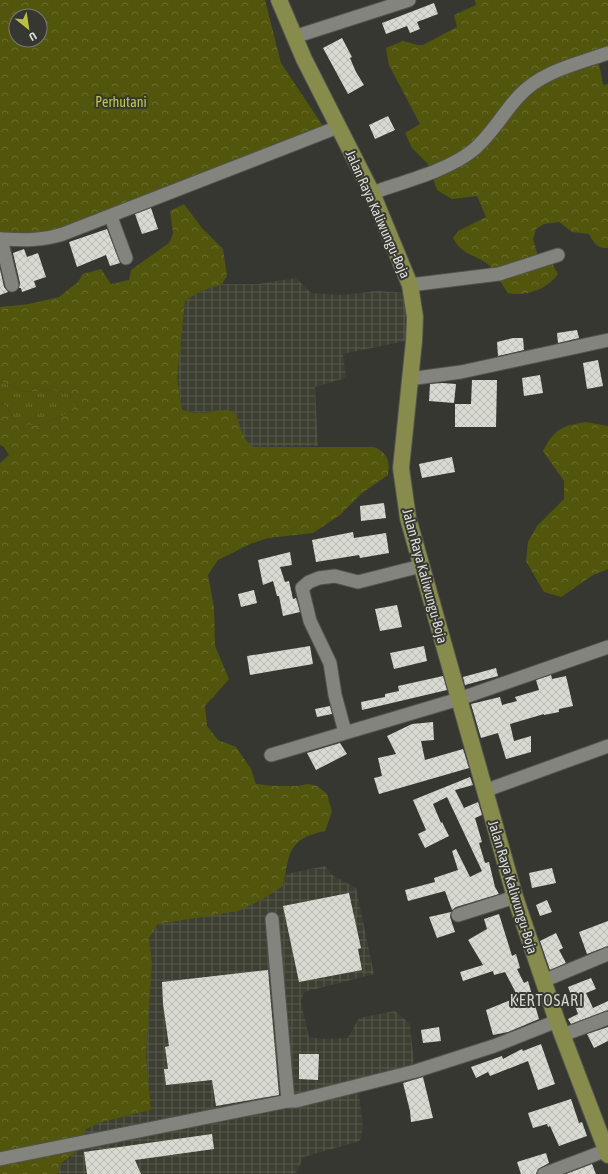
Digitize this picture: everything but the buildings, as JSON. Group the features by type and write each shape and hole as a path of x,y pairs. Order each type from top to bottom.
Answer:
{"main road":[{"name":"Jalan Raya Kaliwungu-Boja","path":"279,0 294,37 372,193 410,285 415,317 414,341 401,468 408,518 515,897 543,981 607,1153"}],"street":[{"path":"294,37 409,0"},
{"path":"372,193 448,165 462,158 480,144 519,95 535,81 548,74 608,53"},
{"path":"12,284 1,239 47,240 111,217 338,127"},
{"path":"111,217 126,258"},
{"path":"410,285 499,274 558,255"},
{"path":"409,379 460,372 608,340"},
{"path":"345,732 335,695 330,663 310,621 302,588 309,582 319,578 335,576 358,582 421,566"},
{"path":"271,755 459,699 608,647"},
{"path":"484,791 608,746"},
{"path":"458,915 515,897"},
{"path":"272,919 288,1101"},
{"path":"543,981 608,954"},
{"path":"0,1159 288,1101 296,1101 416,1071 494,1046 560,1028 608,1018"},
{"path":"544,1174 607,1153"}],"shaded area":[{"path":"296,278 311,293 342,295 377,291 407,293 410,340 343,354 346,378 315,387 318,446 252,447 245,441 236,415 224,410 199,413 182,410 177,378 185,301 199,292 222,284 258,284"},
{"path":"325,866 332,875 356,888 374,974 304,992 301,1002 309,1037 322,1039 348,1038 359,1018 395,1011 410,1024 414,1065 357,1079 363,1127 360,1141 304,1157 295,1174 58,1174 60,1164 70,1158 86,1129 102,1122 151,1110 146,1056 152,963 149,938 159,924 188,918 283,886 286,874"}],"green space":[{"name":"Perhutani","path":"0,0 265,0 281,63 323,126 39,245 0,234"},
{"path":"475,0 608,0 608,47 597,53 603,85 608,84 608,248 601,248 596,245 589,234 572,232 559,222 544,224 536,229 533,239 538,256 552,263 558,274 542,288 529,293 508,293 490,266 461,249 453,238 458,231 486,217 477,196 452,199 437,190 428,164 412,148 405,133 420,124 389,65 386,48 403,41 423,45 457,27 454,15 476,5"},
{"path":"184,204 202,228 223,249 227,276 222,284 199,292 185,301 177,378 182,410 200,413 221,410 231,411 237,417 244,437 252,447 374,447 379,449 385,455 389,466 388,475 362,493 340,515 313,533 268,538 250,544 218,560 208,575 214,608 215,646 229,679 205,706 207,726 218,740 236,747 251,769 256,784 298,786 308,784 317,786 327,794 332,812 325,831 304,838 293,848 287,864 283,886 261,900 238,911 158,924 149,938 152,963 146,1056 151,1110 102,1122 86,1129 74,1154 60,1164 58,1174 0,1174 0,463 9,455 4,447 0,445 0,402 5,405 14,419 20,423 35,425 53,420 74,408 74,399 68,394 50,390 30,392 23,391 0,380 0,307 29,304 59,297 78,282 83,274 101,269 111,284 129,280 131,270 169,243 173,233 170,211"},
{"path":"0,380 23,391 30,392 50,390 68,394 74,399 74,408 53,420 44,423 27,425 20,423 14,419 5,405 0,402"},
{"path":"586,422 608,426 608,569 593,575 561,597 544,592 526,561 528,542 537,526 564,499 564,481 543,451 551,437 560,429"}],"district":[{"name":"KERTOSARI","path":"547,1000"}]}
